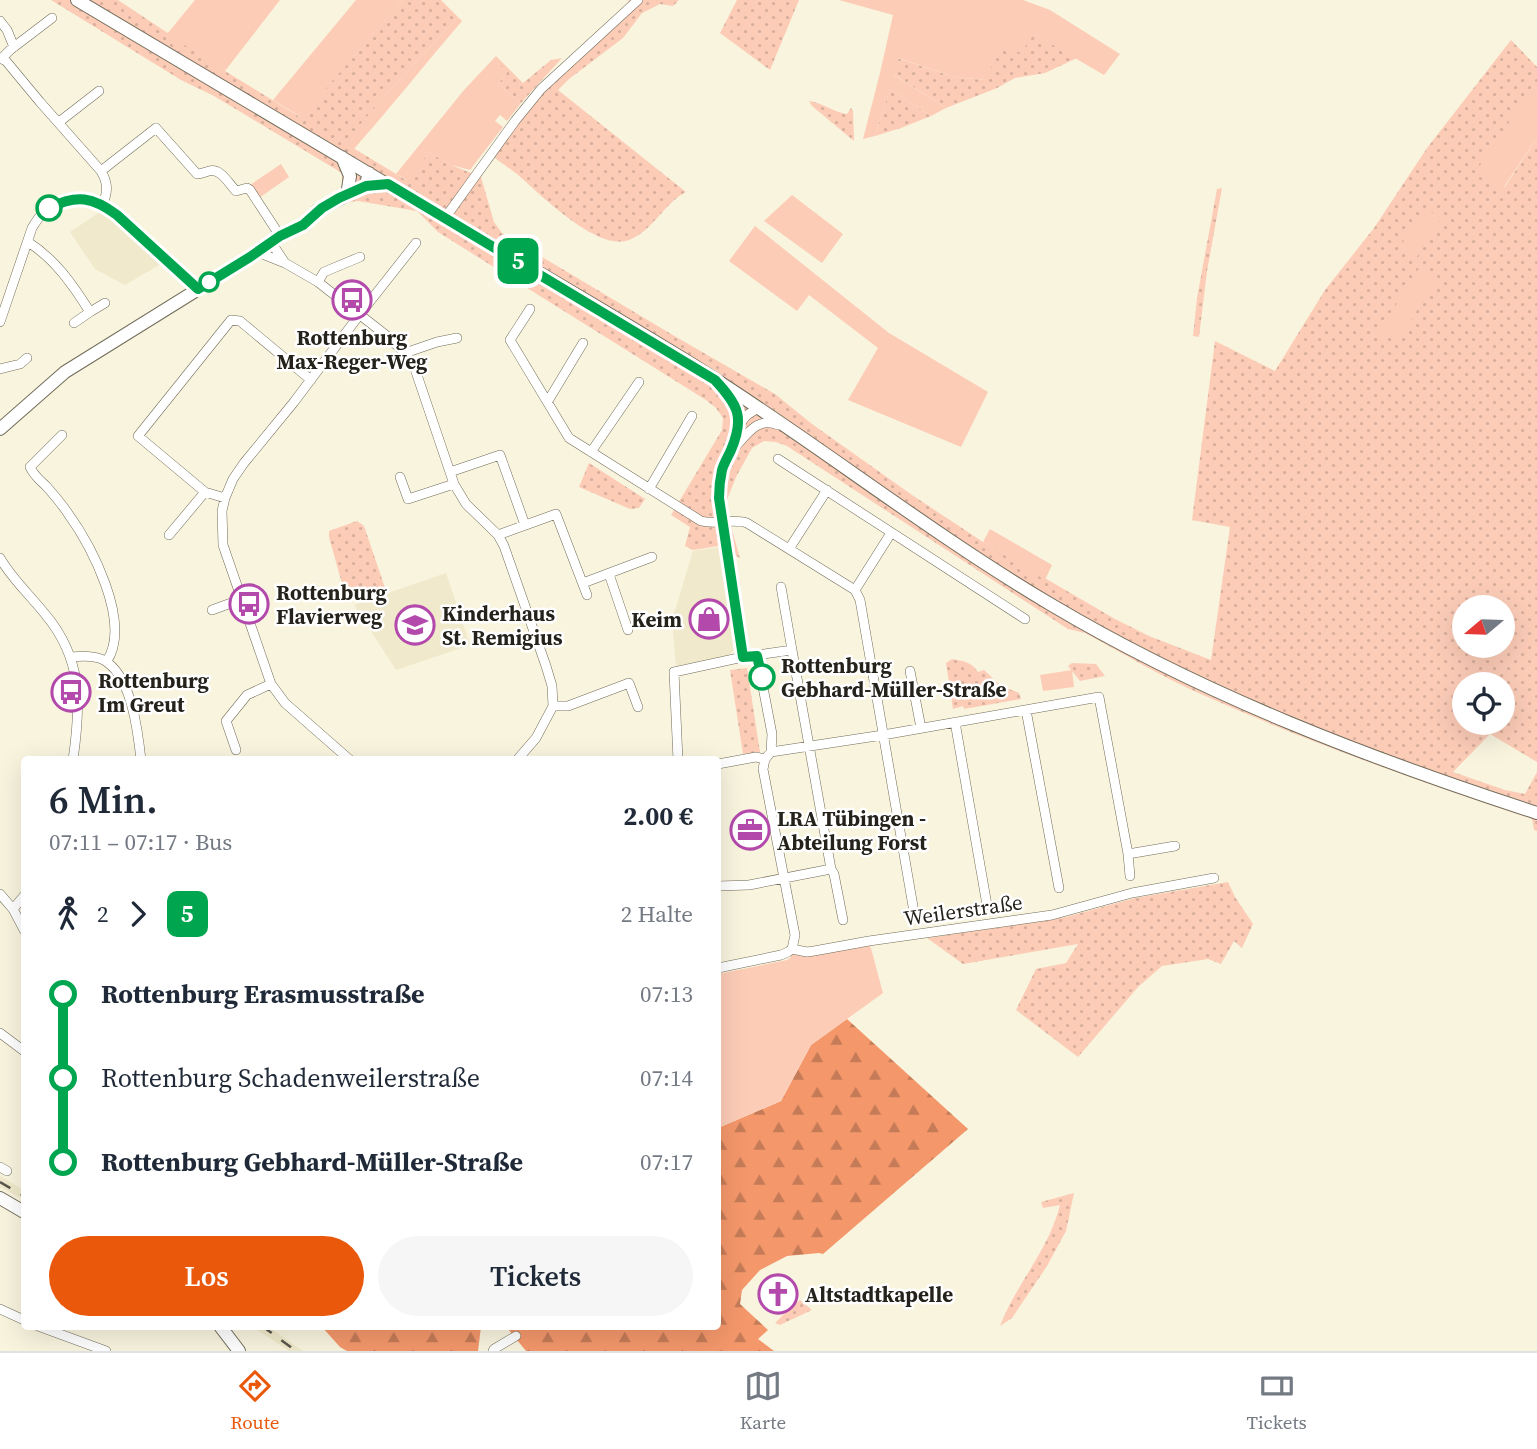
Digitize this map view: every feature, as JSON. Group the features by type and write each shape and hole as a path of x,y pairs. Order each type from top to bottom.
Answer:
{"main road":[{"path":"77,0 715,380 975,557 1133,651 1240,703 1360,751 1537,813"},
{"path":"342,157 350,176 348,192"},
{"path":"0,429 65,372 276,239 303,225 322,208 348,192 368,173"},
{"path":"348,192 388,184"},
{"path":"0,1198 21,1210"},
{"path":"223,1330 239,1351"}],"street":[{"path":"445,218 541,89 638,0"},
{"path":"52,18 1,58 101,171 107,184 103,204"},
{"path":"0,21 14,47"},
{"path":"59,122 99,91"},
{"path":"101,171 156,128 197,174 215,171 236,191 247,188 250,190 276,239 285,263"},
{"path":"0,321 32,228 42,214 57,204 76,199 103,204 198,289"},
{"path":"28,242 44,252 58,267 90,312"},
{"path":"345,756 285,703 271,684 223,545 222,511 233,479 244,463 291,407 416,243"},
{"path":"260,249 265,255 318,282 360,314 405,352 415,369 454,484 466,504 498,535 547,666 553,706 536,738 520,756"},
{"path":"318,282 324,272 360,257"},
{"path":"74,323 105,303"},
{"path":"530,309 510,340 569,438 701,521 746,522 855,590 859,600 914,912"},
{"path":"225,498 205,492 138,436 231,320 240,321 311,380"},
{"path":"405,352 457,338"},
{"path":"548,401 583,343"},
{"path":"0,369 20,364 27,358"},
{"path":"715,380 735,405 739,425"},
{"path":"591,452 639,382"},
{"path":"730,453 739,425 747,415 758,408"},
{"path":"743,657 719,498 725,461 748,433 757,418 758,408"},
{"path":"649,489 692,416"},
{"path":"748,433 764,422 790,430"},
{"path":"62,435 30,467 33,475 68,513 99,566 110,596 114,621 114,646 107,662"},
{"path":"450,472 500,455 525,525"},
{"path":"778,459 1025,619"},
{"path":"400,477 408,499 454,484"},
{"path":"789,549 827,490"},
{"path":"169,535 205,492"},
{"path":"498,535 556,514 587,595"},
{"path":"855,590 891,533"},
{"path":"583,583 652,557"},
{"path":"0,558 47,615 71,657 78,696 78,726 74,756"},
{"path":"609,574 628,630"},
{"path":"781,587 808,747 843,920"},
{"path":"212,610 242,599"},
{"path":"678,756 674,672 792,650"},
{"path":"757,656 772,734 763,769 795,935 792,948"},
{"path":"71,657 96,658 107,662 116,671 127,689 134,711 140,756"},
{"path":"910,671 921,728"},
{"path":"553,706 568,706 629,683 638,706"},
{"path":"236,750 226,720 247,695 271,684"},
{"path":"721,763 1099,697 1130,876"},
{"path":"1026,710 1059,888"},
{"path":"954,722 987,905"},
{"path":"1128,854 1175,846"},
{"path":"721,886 749,885 831,869"},
{"name":"Weilerstraße","path":"721,967 780,955 792,948 807,952 1052,915 1132,893 1214,878"},
{"path":"0,894 21,924"},
{"path":"14,911 21,900"},
{"path":"0,1033 21,1049"},
{"path":"0,1310 21,1319"},
{"path":"49,1330 106,1351"},
{"path":"494,1351 516,1336"}],"shaded area":[{"path":"51,0 118,0 300,117 403,0 441,0 458,17 345,143 406,180 429,152 451,165 481,177 494,222 502,233 775,394 812,424 983,542 1115,619 1149,636 1211,660 1230,527 1192,520 1215,341 1275,371 1325,290 1374,228 1427,148 1511,40 1537,67 1537,90 1533,87 1504,188 1537,138 1537,762 1492,735 1515,735 1515,672 1452,672 1452,735 1489,735 1453,772 1525,794 1537,772 1537,831 1534,830 1532,819 1325,746 1243,713 1158,673 1085,633 1068,629 787,446 776,442 764,441 752,448 725,505 740,558 718,546 693,550 685,546 690,527 671,515 722,430 723,418 716,408 438,232 417,211 358,201 345,203 342,173 214,96 181,80"},
{"path":"195,0 280,0 225,71 167,34"},
{"path":"356,0 403,0 301,117 273,100"},
{"path":"629,0 679,0 673,6 660,4 642,13 623,38 558,90 686,192 637,236 616,241 601,238 570,219 491,155 541,89 620,17"},
{"path":"737,0 799,0 770,70 720,33"},
{"path":"839,0 1023,0 1050,10 1120,54 1104,75 1034,34 1021,53 1000,47 986,80 954,77 898,58 894,75 946,108 931,116 890,89 875,136 863,139 893,15"},
{"path":"458,17 462,21 354,149 344,143 389,91"},
{"path":"1034,34 1077,58 1045,73 1015,78 946,108 893,74 897,58 954,77 985,80 1000,46"},
{"path":"496,56 507,73 498,84 521,103 507,121 500,115 495,121 503,127 470,170 451,165 429,152 407,180 396,174 464,90"},
{"path":"562,58 521,103 498,84 507,73 500,66 503,63 523,83 551,60"},
{"path":"1533,87 1537,90 1537,138 1503,188 1474,174"},
{"path":"890,89 931,116 875,136"},
{"path":"809,101 847,114 851,108 854,141 812,106"},
{"path":"281,164 289,177 259,198 250,185"},
{"path":"1222,188 1207,271 1199,337 1193,336 1197,298 1217,189"},
{"path":"792,195 843,234 822,263 764,221"},
{"path":"1425,208 1441,219 1415,260 1399,248"},
{"path":"103,210 161,264 125,285 95,269 70,232"},
{"path":"755,226 889,333 988,392 961,447 848,400 878,348 809,295 797,311 729,261"},
{"path":"1421,265 1438,278 1402,334 1377,335"},
{"path":"589,463 645,499 639,508 630,509 579,487"},
{"path":"357,521 364,526 385,588 354,599 350,598 341,580 329,531"},
{"path":"990,529 1052,565 1045,580 983,542"},
{"path":"718,547 737,648 727,656 676,666 672,620 693,551"},
{"name":"Kinderhaus St. Remigius","path":"446,573 470,645 396,670 354,605"},
{"path":"952,659 970,664 978,672 984,670 1001,686 1019,693 1021,699 953,709 946,663"},
{"path":"1072,663 1096,664 1105,676 1080,681 1068,666"},
{"path":"747,668 760,752 743,754 730,670"},
{"path":"1072,670 1074,687 1043,691 1040,675"},
{"path":"1228,882 1253,924 1242,948 1234,941 1221,964 1208,959 1162,966 1138,987 1078,1057 1016,1010 1036,969 1066,963 1078,944 963,964 927,938 1066,917 1135,898"},
{"path":"869,941 883,993 811,1045 781,1101 721,1127 721,973 787,960 791,957 792,949 807,952"},
{"path":"0,1176 21,1188 21,1198 0,1187"},
{"path":"1074,1193 1066,1231 1047,1266 1012,1318 1000,1326 1055,1221 1060,1205 1043,1208 1041,1202"},
{"path":"800,1300 812,1310 780,1325 775,1323 788,1310"},
{"path":"258,1330 273,1330 303,1351 289,1351"}],"green space":[{"path":"847,1019 968,1129 823,1254 787,1256 760,1270 742,1290 740,1304 768,1330 758,1339 774,1351 526,1351 509,1330 721,1330 721,1127 781,1101 811,1045"},
{"path":"325,1330 481,1330 478,1351 347,1351"}],"railway":[{"path":"0,1182 21,1194"},
{"path":"267,1330 296,1351"}],"bus line":[{"name":"5","path":"49,208 76,199 103,204 198,289 280,236 303,225 322,208 339,198 366,186 388,184 677,355 715,380 731,398 737,410 739,425 725,461 719,498 743,657 757,656 762,677"}],"place":[{"name":"Rottenburg Max-Reger-Weg","path":"352,300"},
{"name":"Rottenburg Flavierweg","path":"249,604"},
{"name":"Keim","path":"709,619"},
{"name":"Kinderhaus St. Remigius","path":"415,625"},
{"name":"Rottenburg Gebhard-Müller-Straße","path":"762,677"},
{"name":"Rottenburg Im Greut","path":"71,692"},
{"name":"LRA Tübingen - Abteilung Forst","path":"750,830"},
{"name":"Altstadtkapelle","path":"778,1294"}]}
